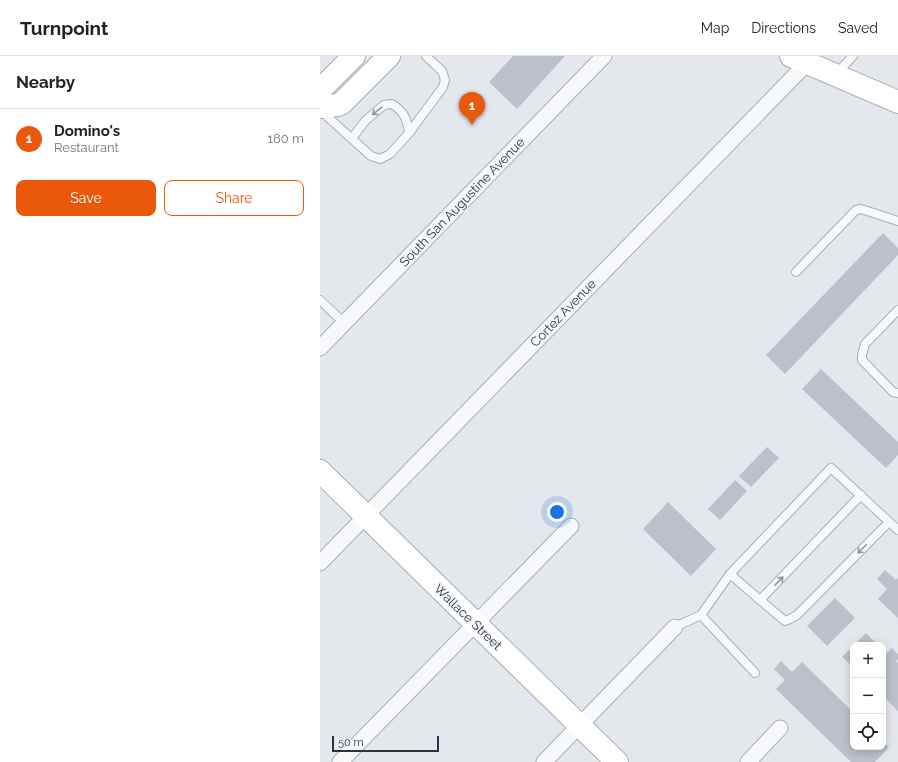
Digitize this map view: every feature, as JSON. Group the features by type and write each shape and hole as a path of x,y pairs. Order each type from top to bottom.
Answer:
{"street":[{"path":"320,90 354,56"},
{"path":"320,108 338,105 343,102 389,56"},
{"name":"South San Augustine Avenue","path":"320,348 604,56"},
{"path":"799,59 898,102"},
{"name":"Cortez Avenue","path":"320,563 799,59"},
{"name":"Wallace Street","path":"320,471 617,762"},
{"path":"340,762 571,526"},
{"path":"544,762 675,627"},
{"path":"748,762 780,728"}],"lane":[{"path":"320,108 371,156 380,159 390,154 409,133 443,87 445,80 442,71 426,56"},
{"path":"835,74 853,56"},
{"path":"352,138 366,120 387,104 392,104 404,114 409,133"},
{"path":"796,272 856,210 861,209 898,221"},
{"path":"320,300 344,323"},
{"path":"898,310 865,344 862,355 862,360 893,392 898,393"},
{"path":"675,627 701,615 730,574 831,468 898,530"},
{"path":"760,600 861,495"},
{"path":"730,574 785,620 790,619 797,615 889,522"},
{"path":"701,615 755,673"}],"building":[{"path":"513,56 565,56 517,109 489,82"},
{"path":"883,233 898,248 898,255 785,374 766,355"},
{"path":"821,369 898,442 898,455 886,468 802,389"},
{"path":"767,447 779,458 751,487 739,476"},
{"path":"735,480 747,491 720,520 708,509"},
{"path":"668,502 716,549 691,576 643,529"},
{"path":"885,570 896,580 898,578 898,618 878,599 887,589 877,579"},
{"path":"835,598 855,618 827,646 807,626"},
{"path":"866,633 875,642 857,642"},
{"path":"892,648 898,654 898,659 896,661 898,663 898,711 886,699 886,652 887,653"},
{"path":"850,649 850,664 842,657"},
{"path":"781,661 792,672 802,662 850,709 850,750 886,750 886,744 889,747 875,762 851,762 776,689 785,680 774,669"}],"place":[{"name":"Domino's","path":"472,125"}]}
